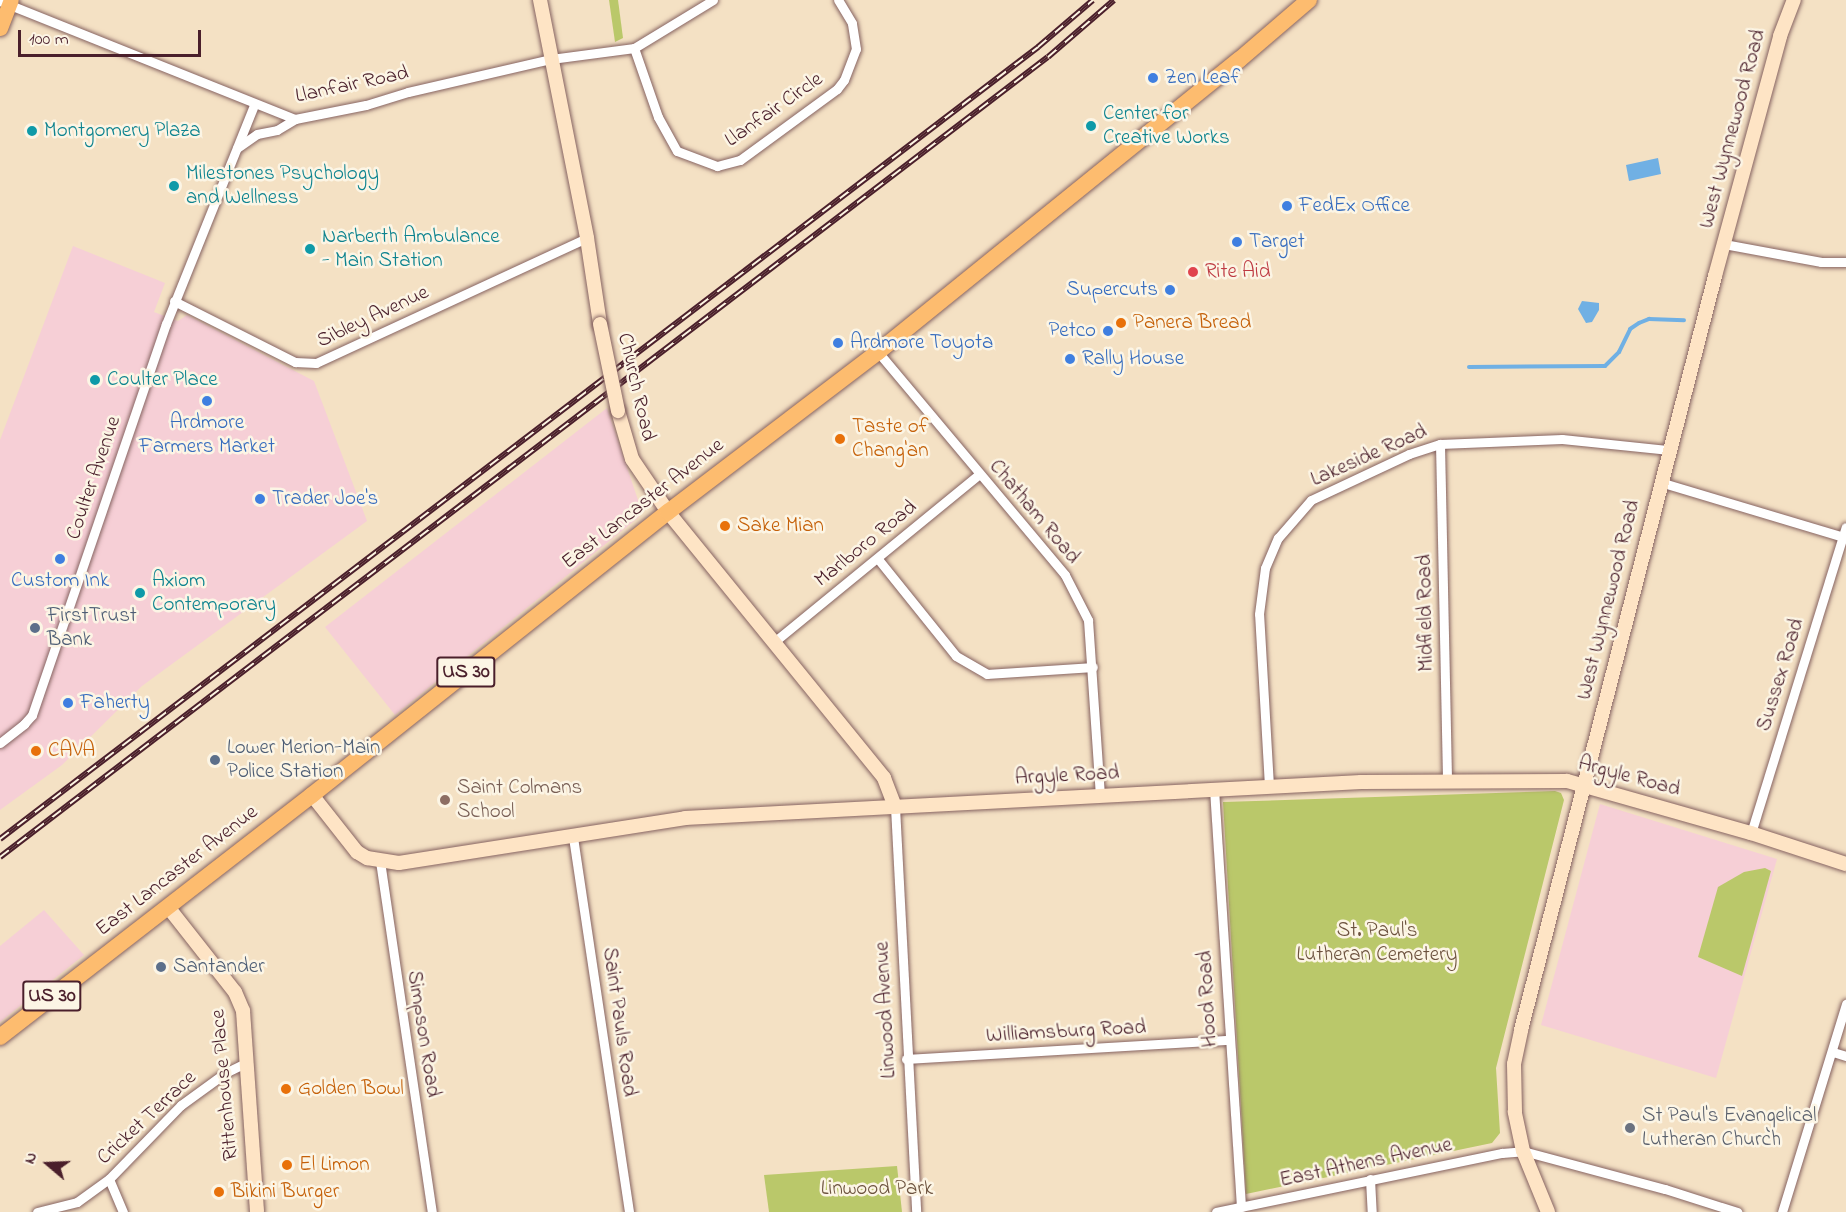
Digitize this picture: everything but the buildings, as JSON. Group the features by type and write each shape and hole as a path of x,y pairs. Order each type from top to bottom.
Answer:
{"highway":[{"name":"East Lancaster Avenue","path":"0,1037 312,795 668,512 878,352 1239,60 1309,0"}],"main road":[{"path":"0,28 7,2"}],"street":[{"name":"Church Road","path":"540,0 587,238 600,324 618,411 632,459 668,512 884,778 895,807"},
{"path":"551,59 634,48 713,0"},
{"name":"Llanfair Circle","path":"634,48 658,117 677,151 717,165 726,164 740,160 837,89 844,80 856,49 852,23 838,0"},
{"name":"West Wynnewood Road","path":"1548,1212 1523,1151 1515,1112 1514,1064 1660,483 1780,36 1794,0"},
{"name":"Llanfair Road","path":"7,2 254,105 295,119 366,105 408,92 551,59"},
{"name":"Coulter Avenue","path":"0,743 32,715 174,301 254,105"},
{"path":"237,148 257,134 277,130 295,119"},
{"name":"Sibley Avenue","path":"174,301 295,362 316,363 587,238"},
{"path":"1724,244 1821,262 1846,262"},
{"name":"Chatham Road","path":"878,352 1065,575 1088,620 1100,795"},
{"name":"Lakeside Road","path":"1269,786 1259,614 1265,568 1278,538 1311,501 1328,490 1409,454 1440,444 1562,439 1669,450"},
{"name":"Midfield Road","path":"1440,444 1447,782"},
{"name":"Marlboro Road","path":"774,642 979,474"},
{"path":"1660,483 1843,537"},
{"name":"Sussex Road","path":"1752,833 1846,527"},
{"path":"878,559 956,656 987,674 1093,667"},
{"name":"Argyle Road","path":"312,795 357,852 380,861 399,863 685,818 1269,786 1567,781 1752,833 1846,864"},
{"name":"Hood Road","path":"1214,789 1240,1207"},
{"name":"Linwood Avenue","path":"895,807 906,1059 916,1212"},
{"name":"Saint Pauls Road","path":"573,837 629,1212"},
{"name":"Simpson Road","path":"380,861 432,1212"},
{"name":"Rittenhouse Place","path":"168,907 240,1001 248,1062 257,1212"},
{"path":"1782,1212 1846,1004"},
{"name":"Williamsburg Road","path":"906,1059 1228,1040"},
{"path":"1833,1052 1846,1056"},
{"name":"Cricket Terrace","path":"37,1212 62,1209 77,1202 109,1179 181,1105 225,1072 248,1062"},
{"path":"1523,1151 1665,1189 1736,1212"},
{"name":"East Athens Avenue","path":"1216,1212 1370,1179 1502,1153 1523,1151"},
{"path":"109,1179 123,1212"},
{"path":"1370,1179 1372,1212"}],"shaded area":[{"path":"73,246 165,283 154,312 178,321 187,315 314,381 367,521 142,686 62,765 0,810 0,440"},
{"path":"607,408 639,503 639,517 395,715 325,627"},
{"path":"1600,804 1777,859 1716,1078 1541,1025"},
{"path":"44,910 84,955 0,1022 0,946"}],"green space":[{"path":"609,0 618,0 623,38 615,42"},
{"name":"St. Paul's Lutheran Cemetery","path":"1555,791 1561,793 1564,800 1496,1068 1500,1133 1492,1143 1246,1194 1223,802"},
{"path":"1765,868 1771,871 1742,976 1698,957 1718,887 1744,872"},
{"name":"Linwood Park","path":"897,1166 902,1212 769,1212 764,1175"}],"water":[{"path":"1658,158 1661,174 1629,181 1626,165"},
{"path":"1582,301 1599,303 1599,310 1592,322 1586,323 1578,309"}],"waterway":[{"path":"1469,367 1605,366 1619,352 1630,329 1639,323 1649,319 1684,320"}],"railway":[{"path":"0,839 1038,47 1093,0"},
{"path":"0,857 1048,57 1114,0"}],"place":[{"name":"Zen Leaf","path":"1153,78"},
{"name":"Center for Creative Works","path":"1091,126"},
{"name":"Montgomery Plaza","path":"32,131"},
{"name":"Milestones Psychology and Wellness","path":"174,186"},
{"name":"FedEx Office","path":"1287,206"},
{"name":"Target","path":"1237,242"},
{"name":"Narberth Ambulance - Main Station","path":"310,249"},
{"name":"Rite Aid","path":"1193,272"},
{"name":"Supercuts","path":"1170,290"},
{"name":"Panera Bread","path":"1121,323"},
{"name":"Petco","path":"1108,331"},
{"name":"Ardmore Toyota","path":"838,343"},
{"name":"Rally House","path":"1070,359"},
{"name":"Coulter Place","path":"95,380"},
{"name":"Ardmore Farmers Market","path":"207,401"},
{"name":"Taste of Chang'an","path":"840,439"},
{"name":"Trader Joe's","path":"260,499"},
{"name":"Sake Mian","path":"725,526"},
{"name":"Custom Ink","path":"60,559"},
{"name":"Axiom Contemporary","path":"140,593"},
{"name":"FirstTrust Bank","path":"35,628"},
{"name":"Faherty","path":"68,703"},
{"name":"CAVA","path":"36,751"},
{"name":"Lower Merion-Main Police Station","path":"215,760"},
{"name":"Saint Colmans School","path":"445,800"},
{"name":"Santander","path":"161,967"},
{"name":"Golden Bowl","path":"286,1089"},
{"name":"St Paul's Evangelical Lutheran Church","path":"1630,1128"},
{"name":"El Limon","path":"287,1165"},
{"name":"Bikini Burger","path":"219,1192"}]}
